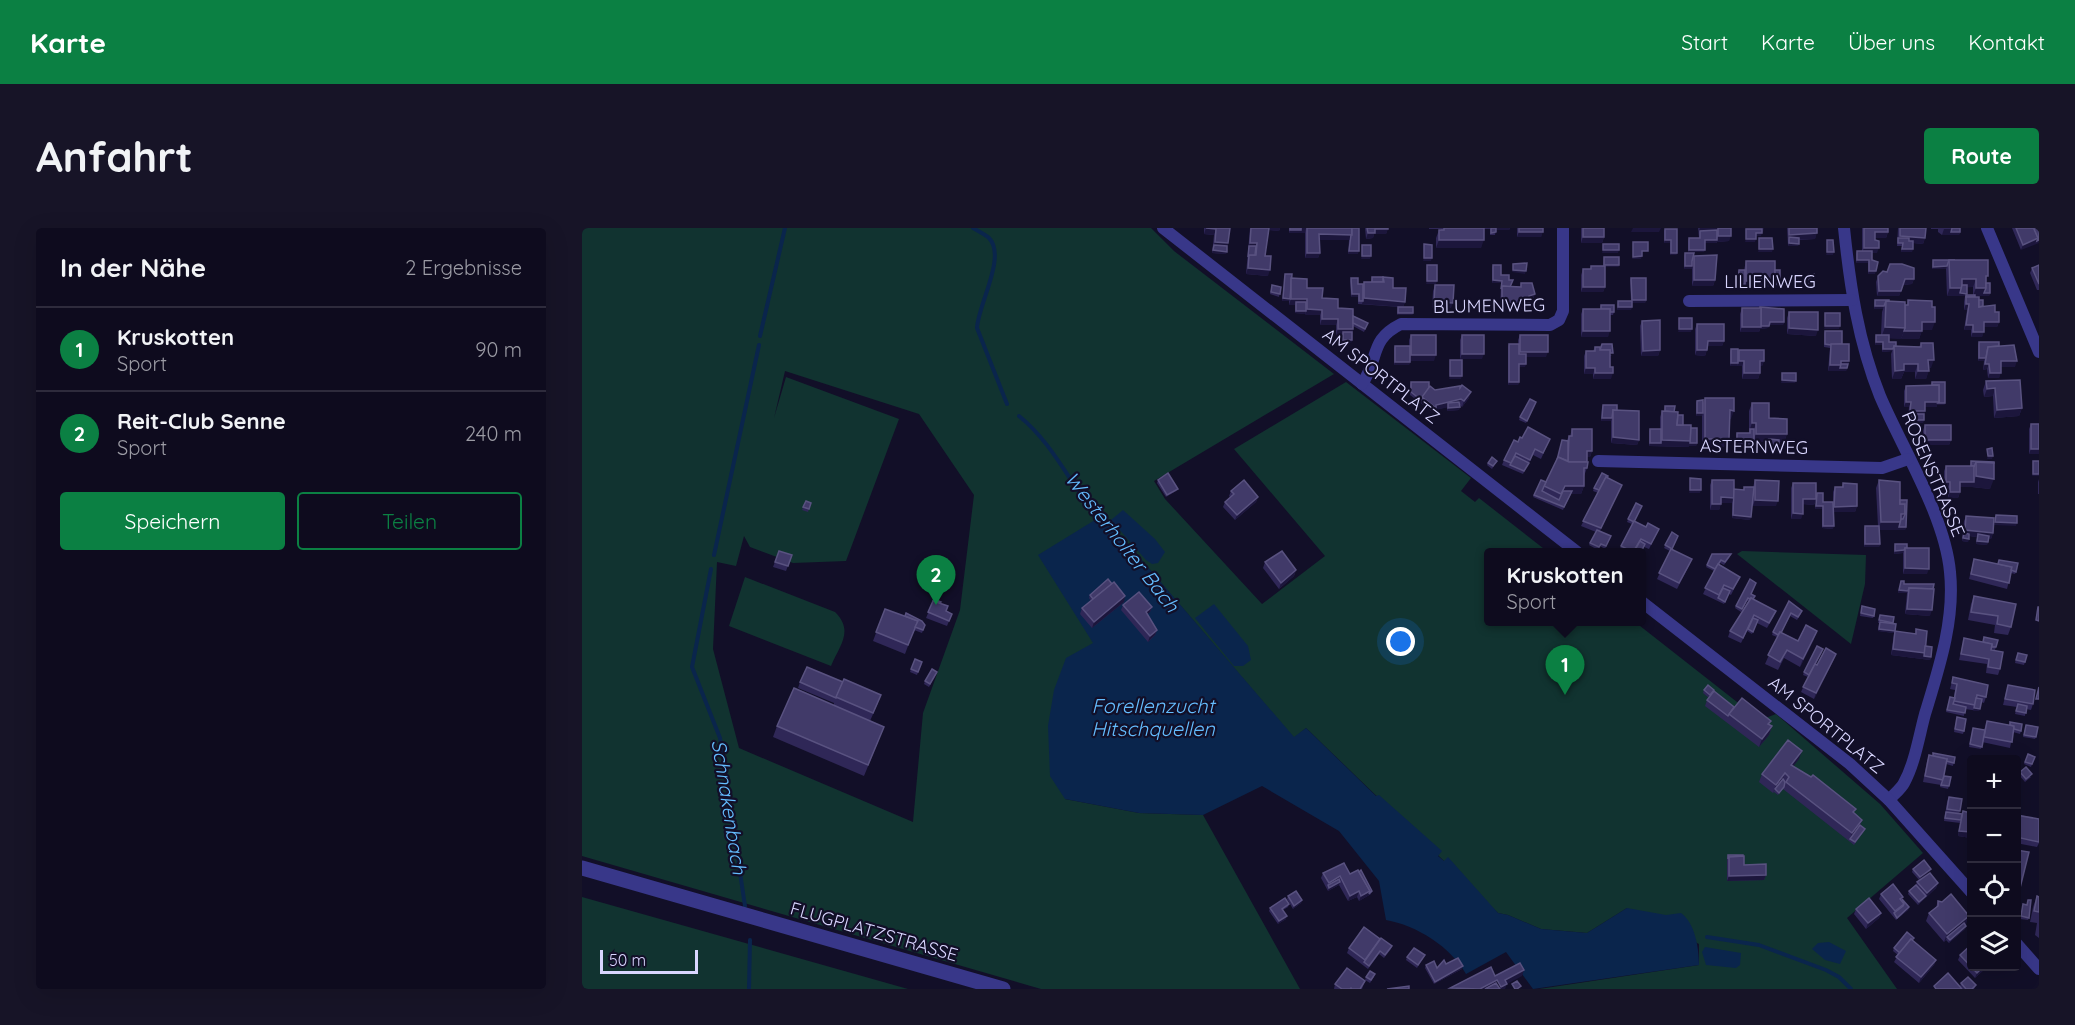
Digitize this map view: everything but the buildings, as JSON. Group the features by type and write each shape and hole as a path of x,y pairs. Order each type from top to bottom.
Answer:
{"street":[{"name":"AM SPORTPLATZ","path":"1163,228 1573,548"},
{"name":"BLUMENWEG","path":"1362,384 1371,370 1377,345 1385,332 1401,324 1550,326 1559,320 1563,311 1563,228"},
{"name":"ROSENSTRASSE","path":"1844,228 1852,300 1860,337 1879,393 1944,539 1950,572 1949,623 1934,686 1904,784 1889,800"},
{"path":"1987,228 2039,352"},
{"name":"LILIENWEG","path":"1689,301 1852,300"},
{"name":"ASTERNWEG","path":"1598,461 1882,468 1908,459"},
{"name":"AM SPORTPLATZ","path":"1646,606 1850,764 1889,800 1967,888"},
{"name":"FLUGPLATZSTRASSE","path":"582,868 1003,989"},
{"path":"2021,949 2039,969"}],"green space":[{"path":"582,228 1151,228 1174,251 1334,374 1154,481 1165,499 1262,604 1325,556 1234,449 1346,382 1471,478 1461,491 1475,502 1479,498 1543,548 1484,548 1484,626 1640,626 1760,720 1776,714 1880,804 1923,853 1847,918 1897,989 1539,989 1699,965 1699,944 1627,908 1587,933 1541,929 1498,913 1306,728 1294,738 1103,515 1093,643 1065,799 1139,813 1203,815 1300,989 1041,989 582,856","holes":["785,371 919,414 974,495 960,610 923,713 913,822 739,748 713,649 717,562 736,566 744,536 750,547 793,563 846,561 899,419 786,377 774,418"]},
{"path":"1742,551 1866,555 1865,584 1851,644 1737,554"},
{"path":"745,577 835,612 844,626 844,638 831,666 729,626"},
{"path":"582,897 908,989 582,989"}],"water":[{"path":"1123,510 1155,539 1165,552 1158,563 1152,564 1146,560 1111,520"},
{"name":"Forellenzucht Hitschquellen","path":"1103,515 1294,737 1306,728 1376,796 1379,795 1442,851 1438,856 1444,861 1448,857 1498,913 1541,929 1587,933 1627,908 1666,915 1681,913 1693,929 1699,965 1533,989 1506,952 1466,974 1451,955 1432,939 1409,927 1386,920 1379,881 1339,831 1262,786 1203,815 1139,813 1065,799 1050,776 1048,726 1054,690 1066,658 1093,643 1038,555"},
{"path":"1214,604 1248,646 1251,660 1243,666 1234,666 1195,618"},
{"path":"1829,942 1846,951 1840,964 1825,960 1812,949 1818,943"},
{"path":"1705,947 1741,953 1740,965 1736,968 1706,965 1702,952"}],"waterway":[{"name":"Schnakenbach","path":"760,336 785,228"},
{"name":"Westerholter Bach","path":"973,228 989,238 994,246 993,268 977,328 1007,404"},
{"name":"Schnakenbach","path":"714,555 759,345"},
{"name":"Westerholter Bach","path":"1019,416 1043,440 1101,521"},
{"name":"Schnakenbach","path":"711,569 692,667 720,738 745,906"},
{"name":"Westerholter Bach","path":"1707,937 1759,945 1826,970 1839,977 1851,989"},
{"name":"Schnakenbach","path":"749,989 750,940"}],"place":[{"name":"Reit-Club Senne","path":"936,605"},
{"name":"Kruskotten","path":"1565,695"}]}
